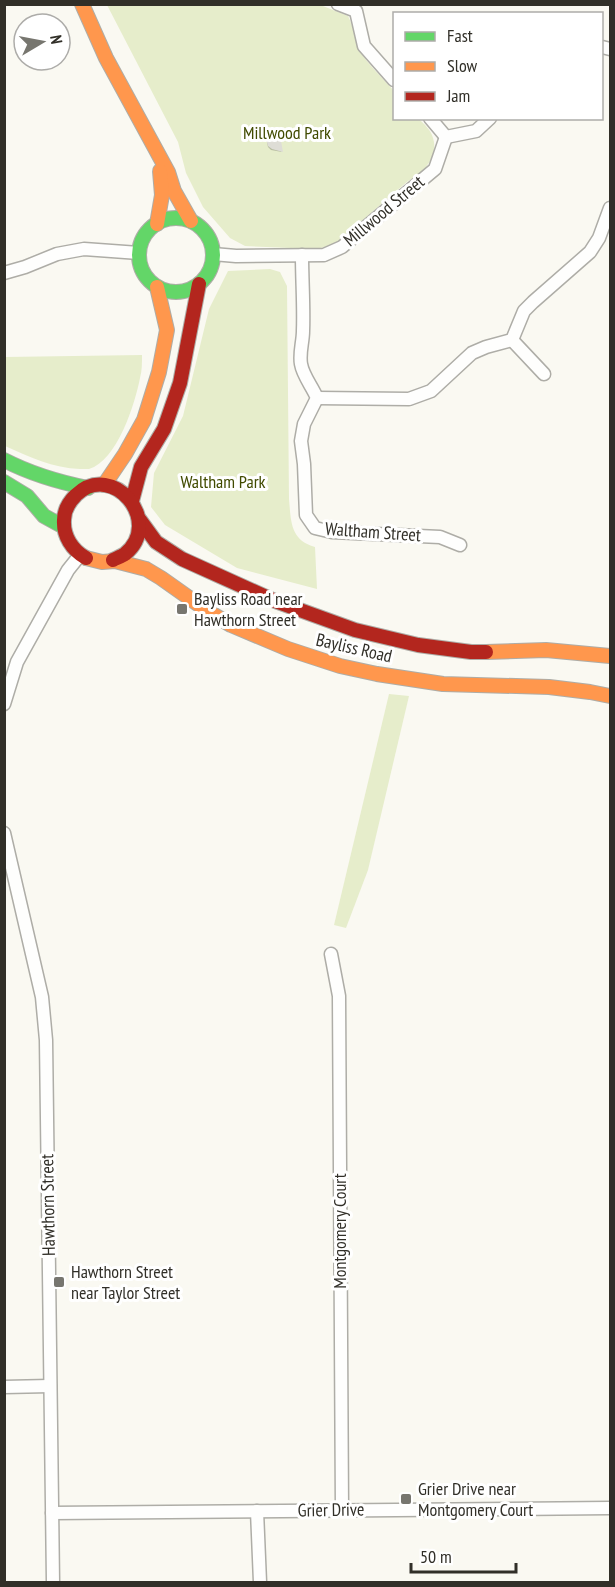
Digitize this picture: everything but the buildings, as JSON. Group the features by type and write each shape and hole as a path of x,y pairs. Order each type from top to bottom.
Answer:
{"street":[{"path":"82,4 106,58 168,172 180,204 191,221"},
{"path":"338,4 360,8 364,46 393,79"},
{"path":"432,120 446,137 476,131 488,120"},
{"name":"Millwood Street","path":"213,254 324,255 342,247 435,169 446,137"},
{"path":"156,224 162,195 158,154"},
{"path":"512,340 528,306 590,252 599,238 610,208"},
{"path":"179,218 200,226 207,234 213,254 212,265 207,276 199,284 189,290 179,292 157,287 149,281 140,263 139,253 141,242 147,231 156,224 167,219 179,218"},
{"path":"4,273 57,254 84,249 139,253"},
{"path":"302,255 301,363 317,398 409,399 431,391 472,353 512,340"},
{"path":"132,501 141,467 164,429 180,382 199,284"},
{"path":"104,485 144,420 159,372 167,330 157,287"},
{"path":"512,340 544,374"},
{"name":"Waltham Street","path":"317,398 304,424 302,441 306,515 315,528 332,532 440,537 460,545"},
{"path":"4,460 46,479 87,488"},
{"path":"4,482 27,496 44,516 64,527"},
{"path":"4,704 17,662 68,570 80,555 66,538 64,515 69,504 77,494 87,488 104,485 125,493 132,501"},
{"name":"Bayliss Road","path":"132,501 140,520 156,542 182,559 276,601 355,630 418,645 471,652 546,650 610,656"},
{"path":"112,560 124,554 133,545 139,533 140,520"},
{"name":"Bayliss Road","path":"80,555 90,560 101,562 112,560 145,569 205,610 252,635 303,655 354,669 446,684 540,685 590,691 610,696"},
{"name":"Hawthorn Street","path":"4,833 42,997 46,1040 53,1582"},
{"name":"Montgomery Court","path":"331,954 339,996 342,1510"},
{"path":"4,1387 50,1386"},
{"name":"Grier Drive","path":"52,1513 610,1508"},
{"path":"257,1511 260,1582"}],"green space":[{"name":"Millwood Park","path":"318,4 348,16 362,54 393,90 393,120 420,120 432,135 434,151 432,158 419,174 336,243 316,249 245,246 230,238 203,207 186,173 178,142 107,5"},
{"name":"Waltham Park","path":"270,269 280,272 287,286 290,515 296,535 315,547 317,589 237,568 165,525 151,507 154,473 183,416 209,309 228,271"},
{"path":"142,355 141,375 129,416 116,444 99,464 89,469 60,467 5,446 5,357"},
{"path":"389,694 409,696 368,870 346,928 334,925"}],"traffic: fast":[{"path":"176,218 190,221 202,229 210,241 213,255 210,269 202,281 190,289 176,292 162,289 150,281 142,269 139,255 142,241 150,229 162,221 176,218"},
{"path":"4,460 45,477 88,488"},
{"path":"4,482 27,496 44,516 64,527"}],"traffic: slow":[{"path":"82,4 106,58 168,172 174,191 191,221"},
{"path":"157,224 162,195 160,171"},
{"path":"104,485 144,420 159,372 167,330 157,287"},
{"path":"86,558 102,562 115,561 146,569 231,625 288,649 340,666 443,684 549,687 610,696"},
{"path":"486,652 546,650 610,656"}],"traffic: jam":[{"path":"132,501 141,467 164,429 180,383 199,284"},
{"path":"86,558 73,547 67,537 64,526 65,513 69,503 76,495 90,486 105,485 118,490 129,499 136,512 139,526 136,541 125,554 113,560"},
{"path":"140,520 156,542 182,559 275,601 355,630 418,645 486,652"}],"place":[{"name":"Bayliss Road near Hawthorn Street","path":"182,609"},
{"name":"Hawthorn Street near Taylor Street","path":"59,1282"},
{"name":"Grier Drive near Montgomery Court","path":"406,1499"}]}
